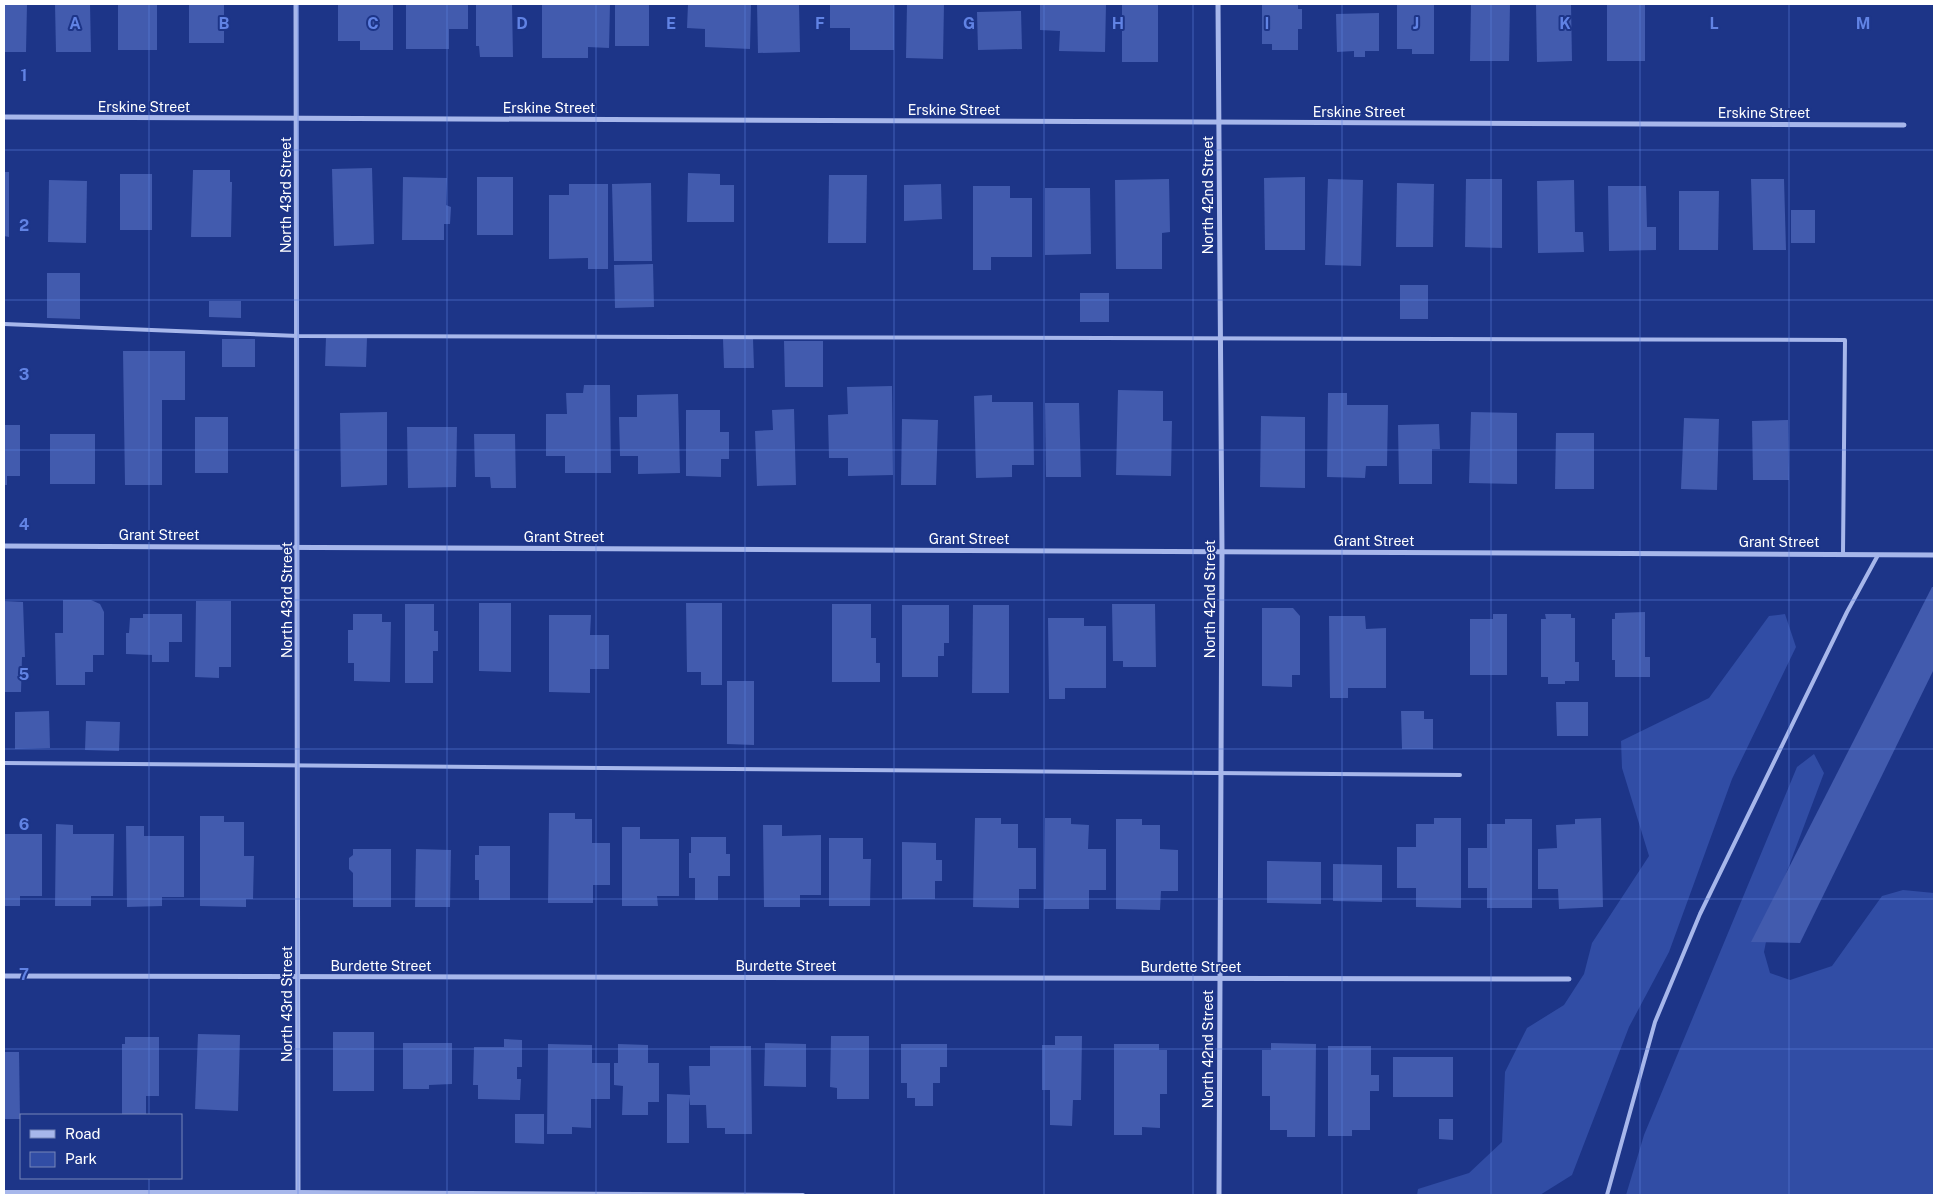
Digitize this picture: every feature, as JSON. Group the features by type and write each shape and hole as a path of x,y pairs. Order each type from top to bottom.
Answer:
{"street":[{"name":"North 43rd Street","path":"296,4 298,1193"},
{"name":"North 42nd Street","path":"1218,4 1222,552 1219,1195"},
{"name":"Erskine Street","path":"4,118 1904,126"},
{"name":"Grant Street","path":"4,546 1843,553 1934,555"},
{"name":"Burdette Street","path":"4,976 1569,979"}],"lane":[{"path":"4,324 298,336 1845,340 1843,553"},
{"path":"1607,1195 1655,1022 1700,914 1878,554"},
{"path":"4,763 1460,775"},
{"path":"4,1192 802,1195"}],"green space":[{"path":"1785,614 1796,647 1732,779 1669,952 1629,1027 1572,1175 1540,1195 1417,1195 1418,1189 1469,1173 1502,1142 1505,1072 1527,1028 1564,1005 1584,974 1592,943 1649,856 1622,768 1621,741 1709,698 1769,616"},
{"path":"1814,754 1824,773 1772,911 1764,952 1770,973 1790,980 1832,966 1882,896 1903,890 1934,893 1934,1195 1626,1195 1644,1135 1797,767"}],"building":[{"path":"4,4 27,4 26,52 4,52"},
{"path":"55,4 90,4 91,52 56,52"},
{"path":"118,4 157,4 157,50 118,50"},
{"path":"189,4 224,4 224,43 189,43"},
{"path":"338,4 393,4 393,50 360,50 360,41 338,41"},
{"path":"406,4 468,4 468,29 449,29 449,49 406,49"},
{"path":"476,4 512,4 513,57 480,57 479,46 476,46"},
{"path":"542,4 610,4 609,48 588,47 588,58 542,58"},
{"path":"615,4 649,4 649,46 615,46"},
{"path":"688,4 751,4 750,49 705,47 705,29 687,28"},
{"path":"757,4 799,4 800,52 758,53"},
{"path":"830,4 894,4 894,50 850,50 850,28 830,28"},
{"path":"907,4 944,4 943,59 906,58"},
{"path":"1040,4 1106,4 1105,52 1059,51 1060,31 1040,30"},
{"path":"1122,4 1158,4 1158,62 1122,62"},
{"path":"1262,4 1298,4 1298,9 1302,9 1302,29 1298,29 1298,50 1272,50 1272,44 1262,44"},
{"path":"1397,4 1434,4 1434,54 1412,54 1412,49 1397,49"},
{"path":"1471,4 1510,4 1509,61 1470,61"},
{"path":"1536,4 1571,4 1572,61 1537,62"},
{"path":"1607,5 1645,5 1645,61 1607,61"},
{"path":"1021,11 1022,49 978,50 977,12"},
{"path":"1379,13 1379,51 1365,51 1365,57 1354,57 1354,51 1337,52 1336,14"},
{"path":"372,168 374,244 334,246 332,169"},
{"path":"193,170 230,170 230,182 232,182 231,237 191,237"},
{"path":"4,172 9,172 9,237 4,236"},
{"path":"688,173 720,174 720,185 734,185 734,222 687,222"},
{"path":"120,174 152,174 152,230 120,230"},
{"path":"829,175 867,175 866,243 828,243"},
{"path":"403,177 447,178 446,205 451,207 450,224 444,224 444,240 402,240"},
{"path":"477,177 513,177 513,235 477,235"},
{"path":"1305,177 1305,250 1265,250 1264,178"},
{"path":"1169,179 1170,232 1162,233 1162,269 1116,269 1115,180"},
{"path":"1328,179 1363,180 1361,266 1325,265"},
{"path":"1466,179 1502,179 1502,248 1465,247"},
{"path":"1751,179 1784,179 1786,250 1753,250"},
{"path":"49,180 87,181 86,243 48,242"},
{"path":"1574,180 1575,232 1583,232 1584,252 1538,253 1537,181"},
{"path":"651,183 652,261 614,261 612,184"},
{"path":"1397,183 1434,184 1433,247 1396,247"},
{"path":"569,184 608,184 608,269 588,269 588,258 549,259 549,195 569,195"},
{"path":"941,184 942,219 904,221 904,185"},
{"path":"973,186 1010,186 1010,198 1032,198 1032,257 991,257 991,270 973,270"},
{"path":"1608,186 1646,186 1647,227 1656,227 1656,250 1609,251"},
{"path":"1045,188 1090,188 1091,254 1045,255"},
{"path":"1679,191 1719,191 1718,250 1679,250"},
{"path":"1791,210 1815,210 1815,243 1791,243"},
{"path":"653,264 654,307 615,308 614,265"},
{"path":"47,273 80,273 80,319 47,318"},
{"path":"1400,285 1428,285 1428,319 1400,319"},
{"path":"1080,293 1109,293 1109,322 1080,322"},
{"path":"209,301 241,301 241,318 209,317"},
{"path":"326,337 367,338 366,367 325,366"},
{"path":"222,339 255,339 255,367 222,367"},
{"path":"723,339 753,339 754,368 724,368"},
{"path":"784,341 823,341 823,387 785,387"},
{"path":"123,351 185,351 185,400 162,400 162,485 125,485"},
{"path":"584,385 610,385 611,473 565,473 565,456 546,456 546,414 567,414 566,393 583,393"},
{"path":"892,386 893,475 848,476 848,458 829,458 828,415 848,414 847,387"},
{"path":"1118,390 1163,391 1163,421 1172,421 1171,476 1116,475"},
{"path":"1328,393 1347,393 1347,405 1388,405 1387,466 1366,466 1365,478 1327,477"},
{"path":"678,394 680,473 638,474 638,456 620,456 619,417 637,417 637,395"},
{"path":"992,395 992,402 1033,402 1034,465 1012,465 1012,477 976,478 974,396"},
{"path":"1045,403 1079,403 1081,477 1046,477"},
{"path":"794,409 796,485 757,486 755,431 773,430 772,410"},
{"path":"686,410 720,410 720,432 729,432 729,459 721,459 721,477 686,476"},
{"path":"387,412 387,485 341,487 340,413"},
{"path":"1471,412 1517,413 1517,484 1469,483"},
{"path":"1261,416 1305,417 1305,488 1260,487"},
{"path":"195,417 228,417 228,473 195,473"},
{"path":"1684,418 1719,419 1717,490 1681,489"},
{"path":"902,419 938,420 936,485 901,485"},
{"path":"1788,420 1789,480 1753,480 1752,421"},
{"path":"1439,424 1440,449 1432,449 1432,484 1399,484 1398,425"},
{"path":"4,425 20,425 20,476 7,476 7,485 4,485"},
{"path":"407,427 457,427 456,487 408,488"},
{"path":"1556,433 1594,433 1594,489 1555,489"},
{"path":"50,434 95,434 95,484 50,484"},
{"path":"474,434 515,434 516,488 491,488 490,477 475,477"},
{"path":"1932,587 1934,587 1934,669 1800,943 1751,942"},
{"path":"63,600 91,600 100,604 104,612 104,655 93,655 93,672 85,672 85,685 56,685 55,633 63,633"},
{"path":"4,601 23,602 25,657 22,657 21,692 4,692"},
{"path":"196,601 231,601 231,667 219,667 219,678 195,677"},
{"path":"479,603 511,603 511,672 479,671"},
{"path":"686,603 722,603 722,685 701,685 701,672 687,672"},
{"path":"405,604 434,604 434,631 438,631 438,651 433,651 433,683 405,683"},
{"path":"832,604 871,604 871,638 876,638 876,663 880,663 880,682 832,682"},
{"path":"1112,604 1155,604 1156,667 1123,667 1123,661 1113,661"},
{"path":"902,605 949,605 949,643 944,643 944,656 938,656 938,677 902,677"},
{"path":"973,605 1009,605 1009,693 972,693"},
{"path":"1262,608 1293,608 1300,616 1300,675 1292,675 1292,687 1262,686"},
{"path":"1645,612 1645,657 1650,657 1650,677 1615,677 1615,660 1612,660 1612,619 1615,619 1615,613"},
{"path":"143,614 182,614 182,642 169,642 169,662 152,662 152,655 126,654 126,633 129,633 130,618 143,618"},
{"path":"353,614 382,614 382,622 391,622 390,682 354,681 354,663 348,663 348,630 353,630"},
{"path":"1493,614 1507,614 1507,675 1470,675 1470,619 1493,619"},
{"path":"1545,614 1571,614 1571,618 1575,618 1575,662 1579,662 1579,681 1565,681 1565,684 1548,684 1548,677 1541,677 1541,619 1546,619"},
{"path":"549,615 591,615 590,635 609,635 609,669 590,669 590,693 549,692"},
{"path":"1329,616 1365,616 1366,629 1386,628 1386,688 1348,688 1348,698 1330,698"},
{"path":"1048,618 1084,618 1084,626 1106,626 1106,688 1065,688 1065,699 1049,699"},
{"path":"727,681 754,681 754,745 727,744"},
{"path":"1556,702 1588,702 1588,736 1557,736"},
{"path":"49,711 50,748 15,749 15,712"},
{"path":"1401,711 1424,711 1424,719 1433,719 1433,749 1402,749"},
{"path":"86,721 120,722 119,751 85,750"},
{"path":"549,813 575,813 575,819 592,819 592,843 610,843 610,885 593,885 593,903 548,903"},
{"path":"200,816 224,816 224,822 244,822 244,856 254,856 253,899 246,899 246,907 200,906"},
{"path":"975,818 1001,818 1001,824 1018,824 1018,848 1036,848 1036,889 1019,889 1019,908 973,907"},
{"path":"1045,818 1071,818 1071,824 1089,825 1088,849 1106,849 1106,890 1089,890 1089,909 1044,909"},
{"path":"1434,818 1461,818 1461,908 1416,907 1416,888 1397,888 1397,847 1416,847 1416,824 1434,824"},
{"path":"1601,818 1603,907 1559,909 1558,889 1538,889 1538,849 1557,848 1556,825 1575,824 1575,819"},
{"path":"1116,819 1142,819 1142,825 1160,825 1160,849 1178,850 1178,891 1161,891 1160,910 1116,909"},
{"path":"1505,819 1532,819 1532,908 1487,908 1487,888 1468,888 1468,848 1487,848 1487,824 1505,824"},
{"path":"56,824 73,825 73,834 114,834 113,896 91,896 91,906 55,906"},
{"path":"763,825 782,825 782,836 821,835 821,895 800,895 800,907 764,907"},
{"path":"126,826 144,826 144,836 184,836 184,897 162,897 162,906 127,907"},
{"path":"622,827 640,827 640,839 679,839 679,896 657,896 658,906 622,906"},
{"path":"4,834 42,834 42,896 20,896 20,906 4,906"},
{"path":"691,837 726,837 726,854 730,854 730,876 718,876 718,900 695,900 695,878 689,878"},
{"path":"829,838 863,838 863,859 871,859 870,906 829,906"},
{"path":"902,842 936,843 936,860 942,860 942,881 935,881 935,899 902,899"},
{"path":"479,846 510,846 510,900 479,900 479,880 475,880 475,855 479,855"},
{"path":"353,849 391,849 391,907 353,907 353,873 349,869 349,858 353,855"},
{"path":"416,849 451,850 450,907 415,907"},
{"path":"1267,861 1321,862 1321,904 1267,903"},
{"path":"1333,864 1382,865 1382,902 1333,901"},
{"path":"333,1032 374,1032 374,1091 333,1091"},
{"path":"198,1034 240,1035 238,1111 195,1109"},
{"path":"831,1036 869,1036 869,1099 837,1099 837,1088 830,1087"},
{"path":"1055,1036 1082,1036 1081,1100 1073,1100 1072,1126 1050,1125 1050,1090 1042,1090 1042,1045 1055,1045"},
{"path":"125,1037 159,1037 159,1096 146,1096 146,1114 122,1114 122,1044 125,1044"},
{"path":"504,1039 522,1040 522,1067 517,1067 517,1079 521,1079 520,1100 478,1099 478,1085 473,1085 474,1047 504,1047"},
{"path":"403,1043 452,1043 452,1084 429,1085 429,1089 403,1089"},
{"path":"765,1043 806,1044 806,1087 764,1086"},
{"path":"1271,1043 1316,1044 1315,1137 1287,1137 1287,1130 1270,1130 1270,1096 1262,1096 1262,1050 1271,1050"},
{"path":"548,1044 592,1045 592,1063 610,1063 610,1099 591,1099 591,1128 572,1127 572,1134 547,1134"},
{"path":"618,1044 648,1045 648,1063 659,1063 659,1102 648,1102 648,1115 622,1115 623,1086 614,1085 614,1063 618,1063"},
{"path":"901,1044 947,1044 947,1067 940,1067 940,1083 933,1083 933,1106 915,1106 915,1098 907,1098 907,1083 901,1083"},
{"path":"1114,1044 1159,1044 1159,1050 1167,1050 1167,1094 1160,1094 1160,1128 1142,1127 1142,1135 1114,1135"},
{"path":"710,1046 751,1046 752,1134 725,1134 725,1128 707,1128 706,1105 690,1105 689,1097 689,1143 667,1143 667,1094 690,1095 689,1066 710,1066"},
{"path":"1328,1046 1371,1046 1371,1075 1379,1075 1379,1091 1370,1091 1370,1130 1352,1130 1352,1136 1328,1136"},
{"path":"4,1052 19,1052 20,1119 4,1119"},
{"path":"1393,1057 1453,1057 1453,1097 1393,1097"},
{"path":"515,1114 544,1114 544,1144 515,1143"},
{"path":"1439,1119 1453,1119 1453,1140 1439,1139"}]}
